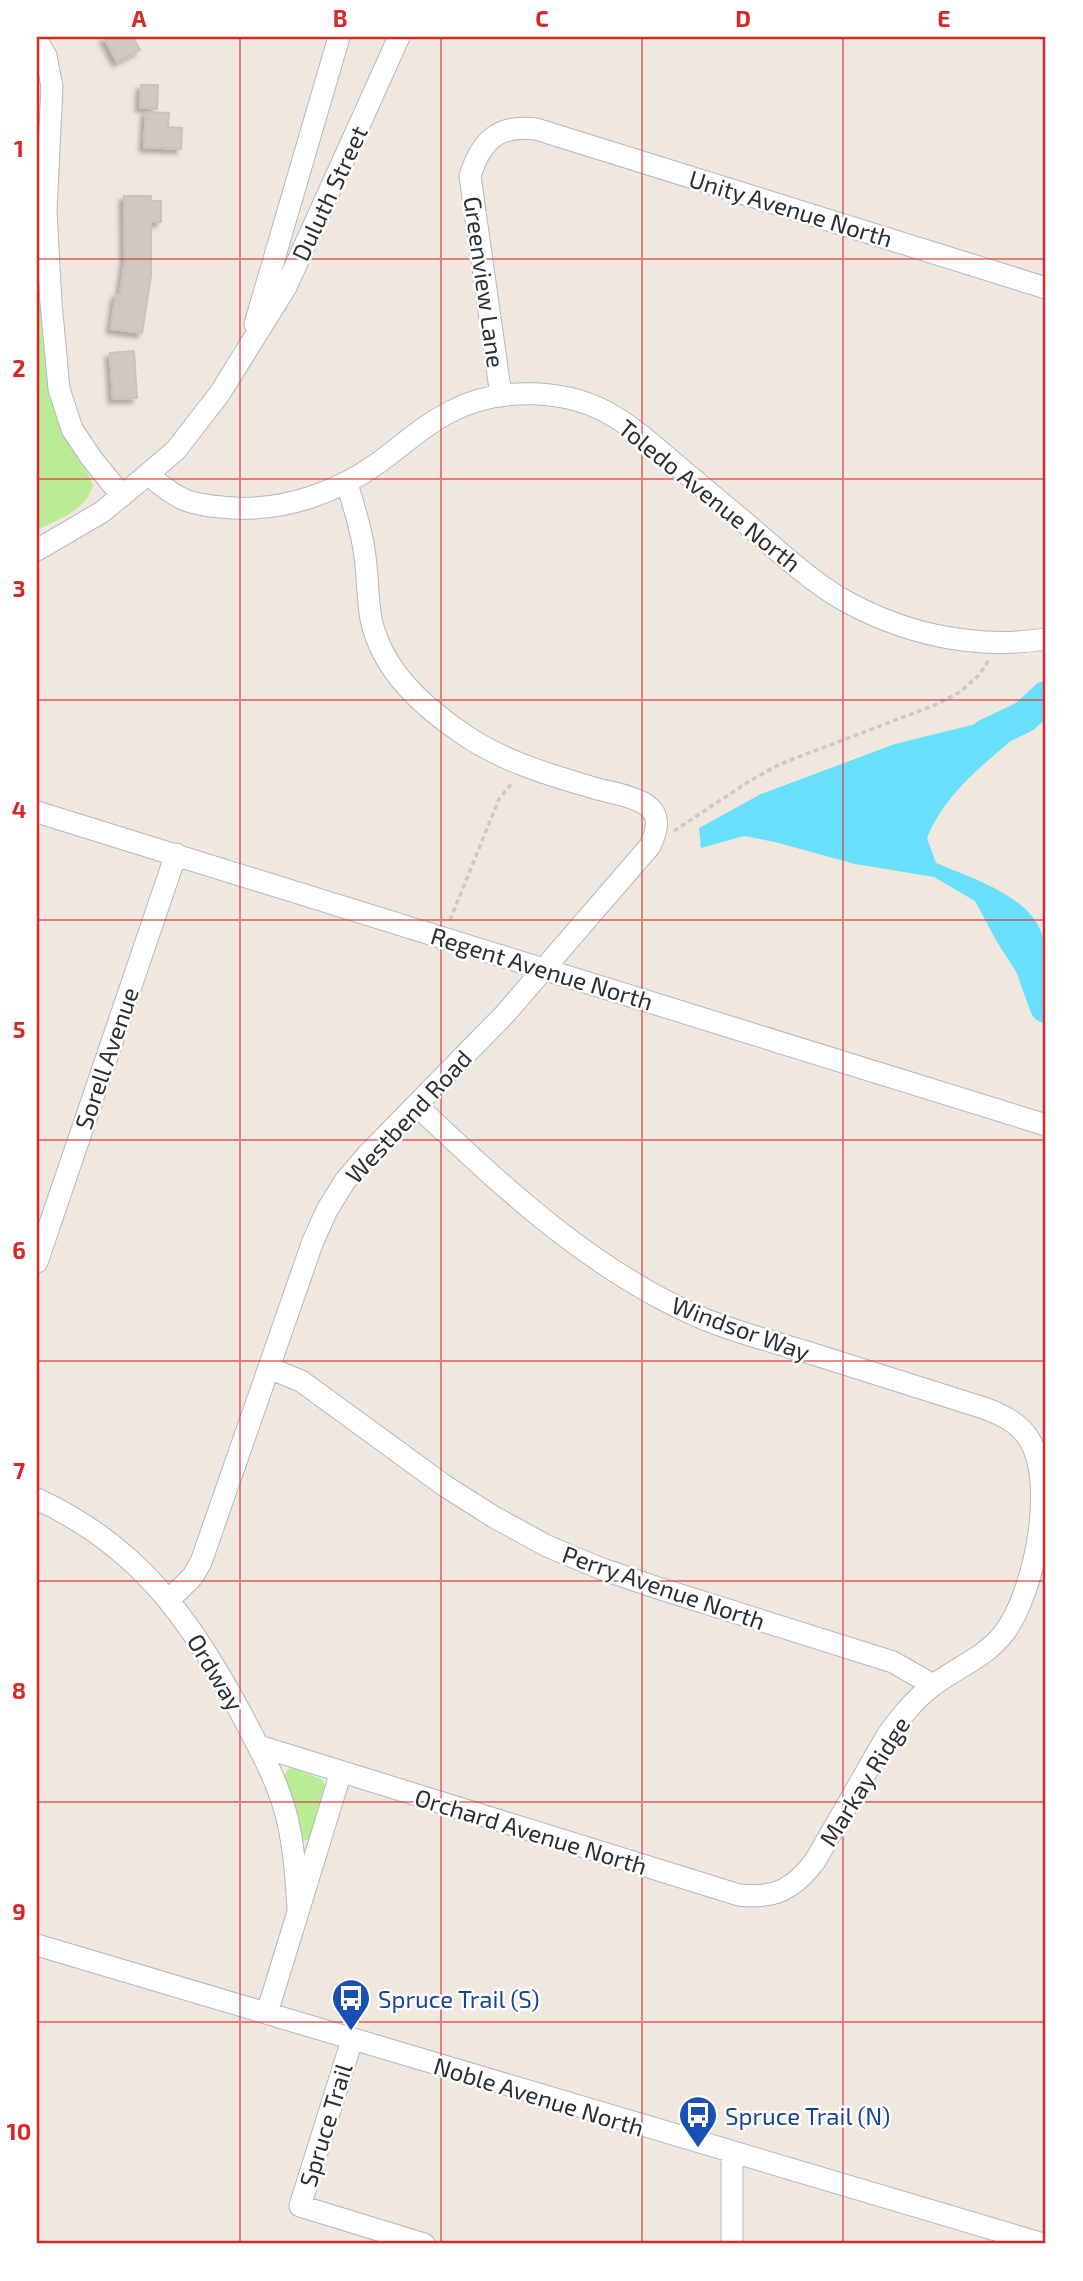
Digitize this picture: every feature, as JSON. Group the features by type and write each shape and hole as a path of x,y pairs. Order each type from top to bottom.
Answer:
{"street":[{"name":"Duluth Street","path":"250,344 265,283 339,37"},
{"name":"Duluth Street","path":"37,550 102,512 176,450 220,393 286,287 399,37"},
{"path":"37,41 46,56 51,86 46,361 72,429 122,496"},
{"name":"Greenview Lane","path":"501,396 470,176 476,158 499,133 518,127 536,129"},
{"name":"Unity Avenue North","path":"536,129 1046,288"},
{"name":"Toledo Avenue North","path":"148,474 170,493 191,503 260,509 300,500 347,483 377,464 423,428 453,410 483,399 501,396 550,394 614,415 839,597 884,619 931,635 980,643 1046,639"},
{"path":"347,483 364,551 372,620 382,649 400,680 426,706 467,737 507,758 549,775 646,804 657,819 657,831"},
{"name":"Regent Avenue North","path":"37,812 1046,1125"},
{"name":"Westbend Road","path":"169,1601 193,1576 201,1562 313,1241 327,1210 345,1181 505,1014 650,846 657,831"},
{"name":"Sorell Avenue","path":"37,1262 176,854"},
{"name":"Windsor Way","path":"416,1105 487,1172 546,1222 658,1296 704,1319 741,1332 987,1409 1018,1425 1030,1441"},
{"name":"Perry Avenue North","path":"269,1368 301,1381 444,1486 547,1546 646,1584 893,1662 933,1685"},
{"name":"Markay Ridge","path":"802,1878 815,1861 888,1734 902,1716 933,1685 991,1647 1016,1616 1024,1598 1042,1503 1042,1473 1030,1441"},
{"name":"Ordway","path":"37,1499 102,1536 138,1567 169,1601 209,1656 259,1746 280,1796 294,1854 298,1908"},
{"name":"Orchard Avenue North","path":"259,1746 739,1895 771,1895 802,1878"},
{"name":"Ordway","path":"267,2013 341,1772"},
{"name":"Noble Avenue North","path":"37,1945 1043,2244"},
{"name":"Spruce Trail","path":"352,2040 300,2206 424,2244"},
{"path":"732,2153 732,2244"}],"path":[{"path":"657,831 669,834 780,764 935,705 960,692 979,675 990,658"},
{"path":"449,924 499,799 511,782 521,784"}],"green space":[{"path":"37,246 50,400 69,444 93,485 78,508 37,530"},
{"path":"293,1768 321,1779 325,1784 309,1839 306,1841 302,1839 284,1776 288,1769"}],"water":[{"path":"1020,713 1028,726 958,790 927,838 936,863 987,884 1020,904 1033,917 1041,932 1044,949 1039,975 1015,970 975,901 934,877 855,864 744,836 701,848 699,828 761,794 895,744"}],"building":[{"path":"104,37 133,37 140,50 117,62"},
{"path":"141,85 158,85 157,109 140,107"},
{"path":"146,112 169,113 168,127 182,128 181,149 144,147"},
{"path":"124,196 151,196 151,201 161,201 161,222 151,222 151,276 142,333 111,329 116,294 120,294 125,261"},
{"path":"134,351 137,398 113,399 110,353"}],"waterway":[{"path":"986,735 1024,717 1046,697"},
{"path":"1015,938 1026,952 1046,1007"}],"place":[{"name":"Spruce Trail (S)","path":"351,2032"},
{"name":"Spruce Trail (N)","path":"698,2149"}]}
